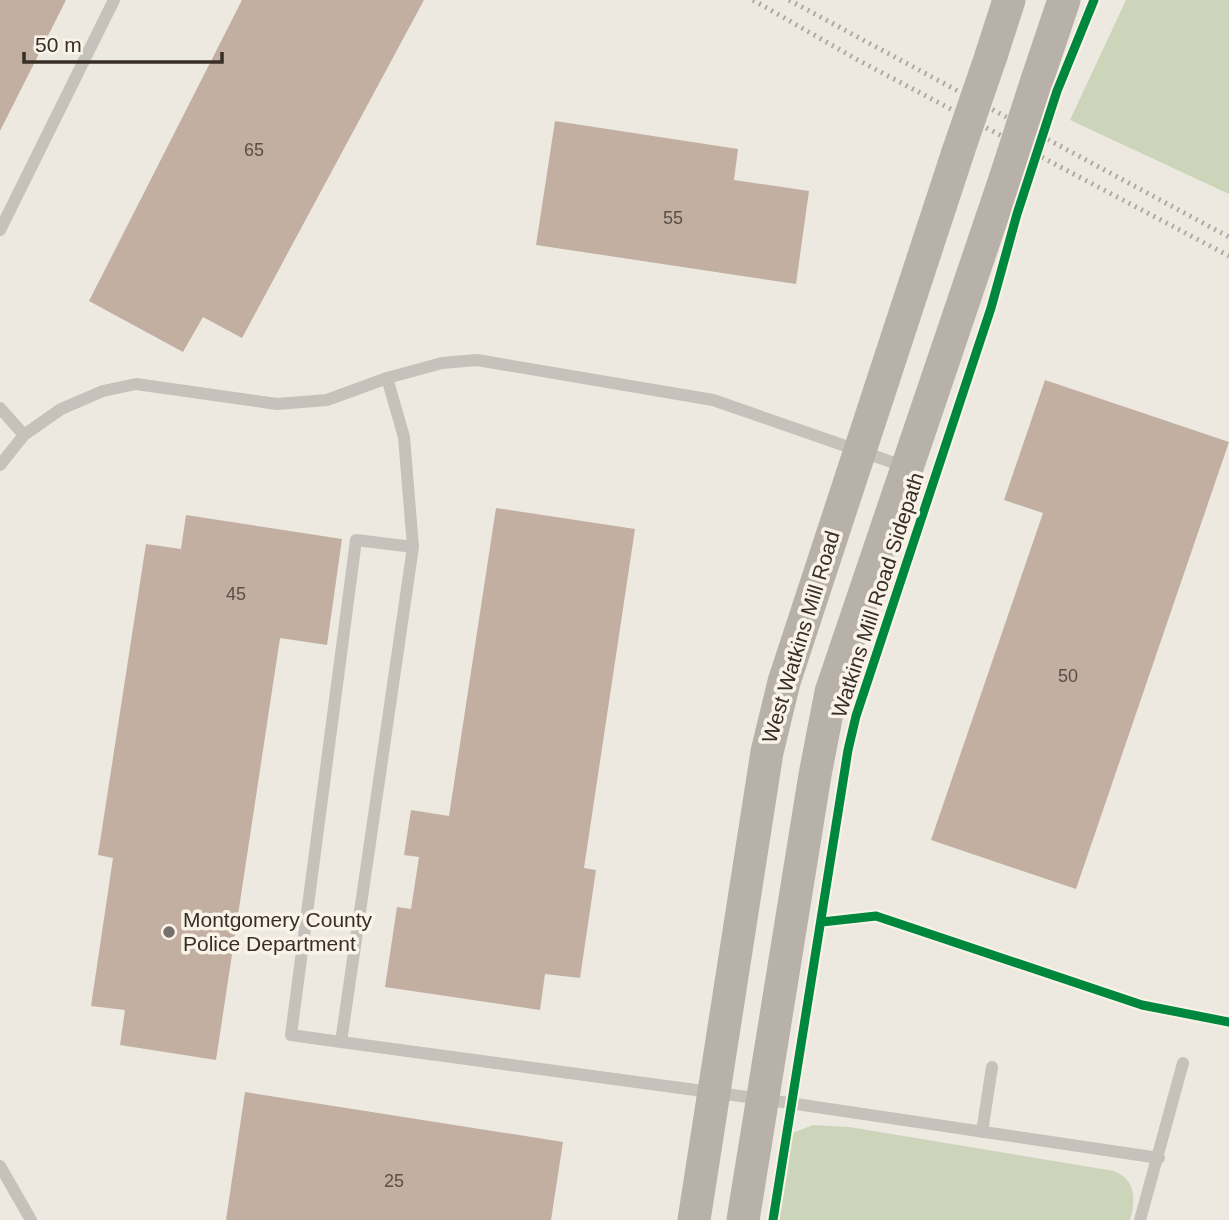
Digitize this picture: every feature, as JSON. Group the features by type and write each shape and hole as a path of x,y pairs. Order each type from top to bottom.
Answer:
{"main road":[{"name":"West Watkins Mill Road","path":"694,1220 769,740 783,682 1009,0"},
{"path":"743,1220 815,775 831,692 1064,0"}],"lane":[{"path":"0,230 114,0"},
{"path":"0,464 24,435 61,409 103,391 136,384 277,404 327,400 387,378 442,363 477,360 651,387 713,400 905,467"},
{"path":"341,1042 413,547 404,437 387,378"},
{"path":"0,408 24,435"},
{"path":"413,547 356,540 291,1035 762,1099 1159,1158"},
{"path":"1140,1220 1183,1063"},
{"path":"982,1132 992,1067"},
{"path":"0,1166 31,1220"}],"green space":[{"path":"1126,0 1229,0 1229,194 1070,120"},
{"path":"813,1125 849,1127 1114,1171 1127,1180 1132,1191 1130,1220 777,1220 790,1134"}],"building":[{"path":"0,0 66,0 0,131"},
{"path":"242,0 424,0 242,338 203,317 183,352 89,301"},
{"path":"555,121 738,149 734,180 809,191 796,284 536,245"},
{"path":"1045,380 1229,442 1076,889 931,840 1043,513 1004,500"},
{"path":"496,508 635,529 584,868 596,870 580,978 545,974 540,1010 385,987 397,907 411,909 419,857 404,855 411,810 449,816"},
{"name":"Montgomery County Police Department","path":"186,515 342,539 327,645 280,638 216,1060 120,1045 125,1010 91,1006 113,858 98,855 146,544 181,549"},
{"path":"245,1092 563,1142 551,1220 226,1220"}],"railway":[{"path":"753,0 856,59 1229,256"},
{"path":"789,0 1229,237"}],"cycle path":[{"name":"Watkins Mill Road Sidepath","path":"773,1220 848,750 856,716 991,308 1017,214 1057,91 1094,0"},
{"path":"822,922 876,916 1142,1005 1229,1022"}],"place":[{"name":"Montgomery County Police Department","path":"169,932"}]}
